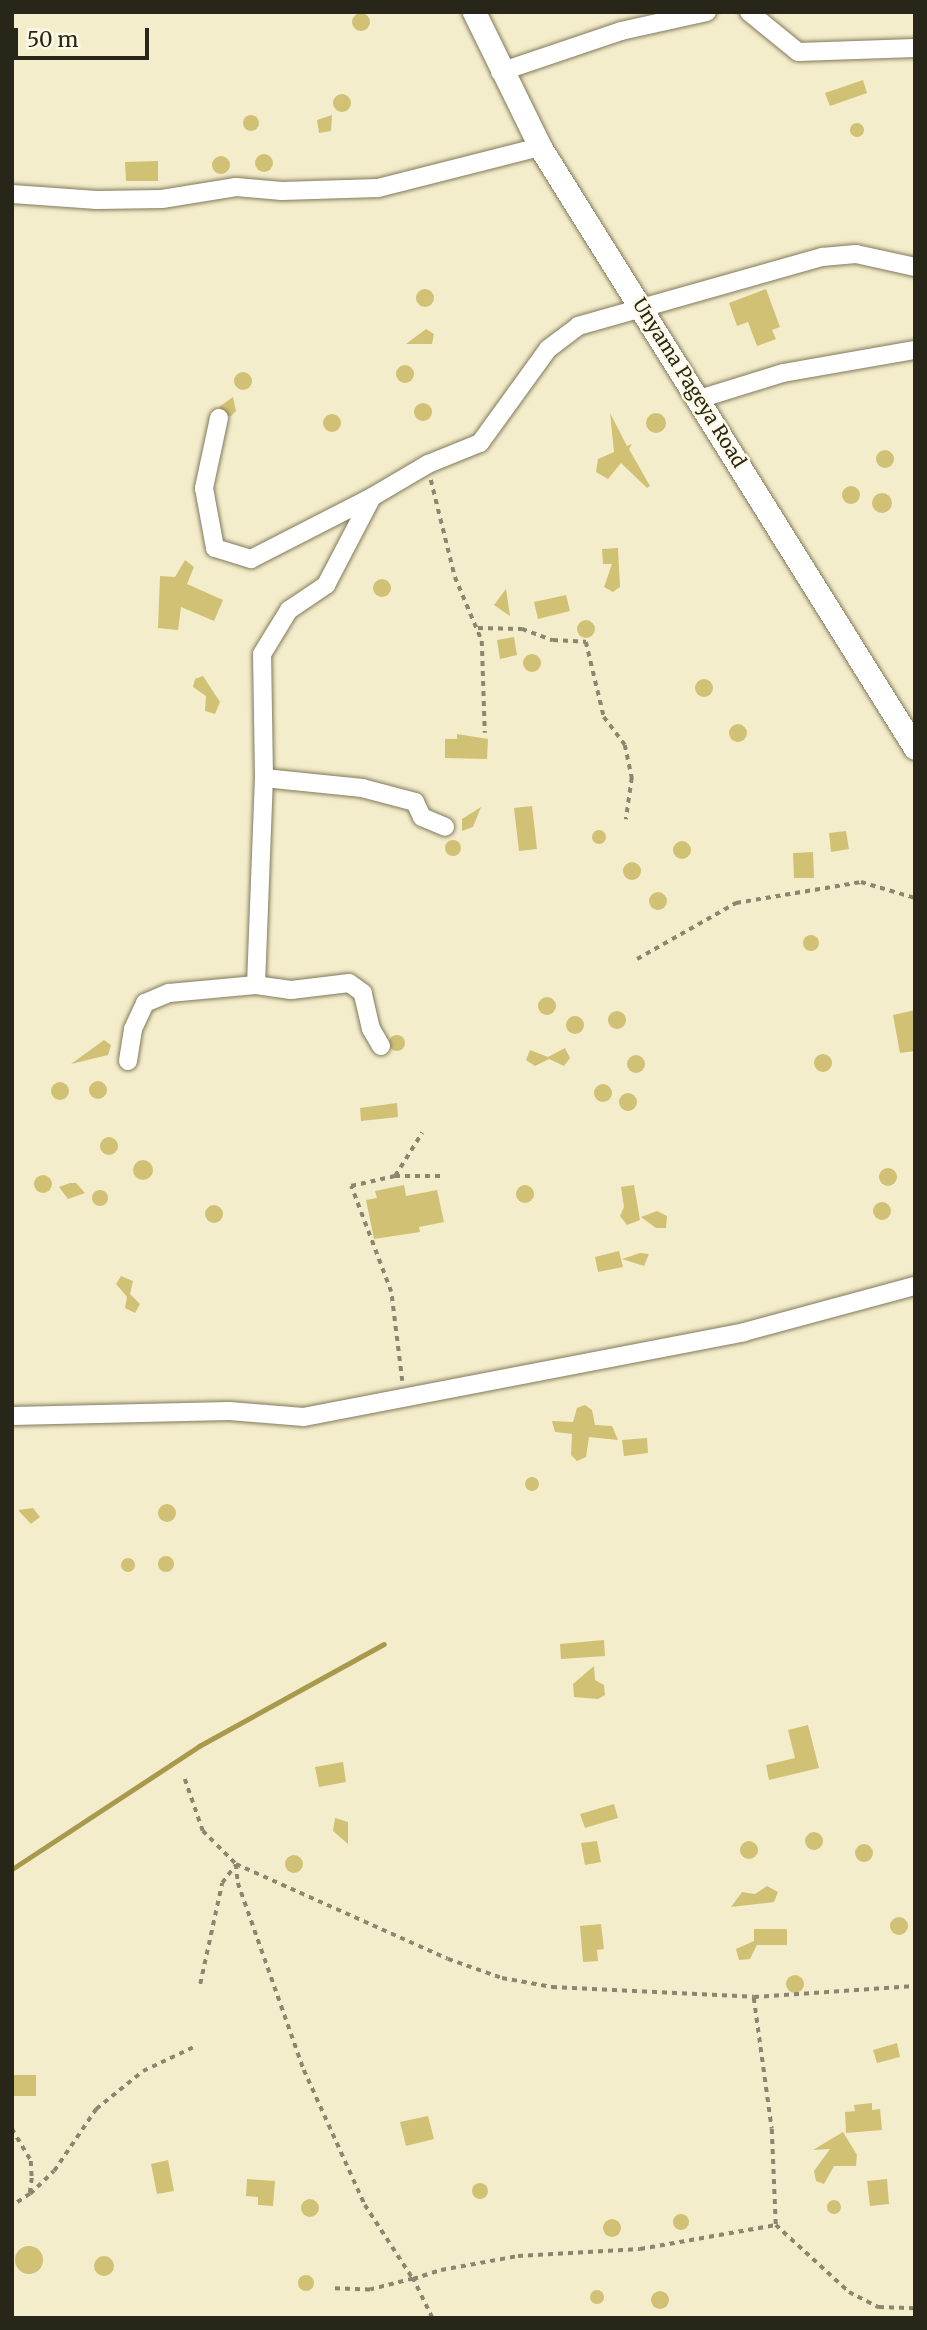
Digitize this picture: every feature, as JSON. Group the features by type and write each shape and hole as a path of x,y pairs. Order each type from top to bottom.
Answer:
{"street":[{"name":"Unyama Pageya Road","path":"474,12 500,72 540,147 915,748"},
{"path":"500,72 621,31 707,12"},
{"path":"748,12 798,52 915,48"},
{"path":"12,194 97,200 162,199 236,187 282,191 378,188 540,147"},
{"path":"219,418 204,488 215,548 251,559 372,497 428,464 480,443 548,349 578,326 822,257 856,254 915,267"},
{"path":"699,399 783,373 915,350"},
{"path":"256,985 264,778 262,654 289,610 326,585 372,497"},
{"path":"264,778 362,788 415,802 422,817 445,827"},
{"path":"128,1061 133,1029 145,1003 169,993 256,985 291,990 349,983 363,993 371,1028 381,1046"},
{"path":"12,1416 229,1411 304,1417 406,1401 534,1371 744,1332 915,1286"}],"path":[{"path":"428,464 455,578 478,628 486,681 485,733"},
{"path":"478,628 522,629 553,640 586,642 604,717 625,745 632,778 626,820"},
{"path":"637,959 736,903 861,882 915,898"},
{"path":"395,1177 422,1133"},
{"path":"406,1401 391,1292 351,1186 395,1177 443,1176"},
{"path":"185,1779 203,1831 236,1864 447,1959 502,1978 552,1987 754,1997 915,1986"},
{"path":"200,1984 222,1884 236,1864"},
{"path":"236,1864 238,1884 304,2070 365,2205 413,2279 432,2318"},
{"path":"754,1997 772,2129 776,2225 849,2292 880,2307 915,2308"},
{"path":"12,2206 30,2194 54,2171 96,2109 143,2071 196,2046"},
{"path":"12,2129 31,2161 30,2194"},
{"path":"334,2289 370,2290 518,2256 640,2249 776,2225"}],"building":[{"path":"361,13 367,16 370,22 367,28 361,31 355,28 352,22 355,16"},
{"path":"863,80 867,93 830,106 825,93"},
{"path":"342,94 348,97 351,103 348,109 342,112 336,109 333,103 336,97"},
{"path":"251,115 257,117 257,129 251,131 245,129 243,123 245,117"},
{"path":"332,115 331,131 319,133 317,120"},
{"path":"854,123 860,123 864,130 860,137 854,137 850,133 850,127"},
{"path":"264,154 270,157 273,163 270,169 264,172 258,169 255,163 258,157"},
{"path":"221,156 227,159 230,165 227,171 221,174 215,171 212,165 215,159"},
{"path":"158,161 158,181 126,181 125,162"},
{"path":"425,289 431,292 434,298 431,304 425,307 419,304 416,298 419,292"},
{"path":"766,289 780,327 772,330 776,339 757,346 748,322 737,326 729,303"},
{"path":"426,329 434,334 432,344 406,344"},
{"path":"405,365 411,368 414,374 411,380 405,383 399,380 396,374 399,368"},
{"path":"243,372 249,375 252,381 249,387 243,390 237,387 234,381 237,375"},
{"path":"233,397 236,411 230,417 219,407"},
{"path":"423,403 429,406 432,412 429,418 423,421 417,418 414,412 417,406"},
{"path":"610,413 627,446 632,444 629,449 650,486 647,488 621,463 608,479 596,472 598,459 614,452"},
{"path":"656,413 663,416 666,423 663,430 656,433 649,430 646,423 649,416"},
{"path":"332,414 338,417 341,423 338,429 332,432 326,429 323,423 326,417"},
{"path":"885,450 891,453 894,459 891,465 885,468 879,465 876,459 879,453"},
{"path":"851,486 857,489 860,495 857,501 851,504 845,501 842,495 845,489"},
{"path":"882,493 889,496 892,503 889,510 882,513 875,510 872,503 875,496"},
{"path":"618,548 620,587 613,592 604,587 612,564 603,564 602,549"},
{"path":"185,560 194,567 187,584 223,600 214,621 181,607 178,630 158,628 160,576 175,577"},
{"path":"382,579 388,582 391,588 388,594 382,597 376,594 373,588 376,582"},
{"path":"506,589 510,616 494,605"},
{"path":"566,595 570,611 538,619 534,602"},
{"path":"586,620 592,623 595,629 592,635 586,638 580,635 577,629 580,623"},
{"path":"514,637 517,655 500,659 497,640"},
{"path":"532,654 538,657 541,663 538,669 532,672 526,669 523,663 526,657"},
{"path":"203,676 220,702 215,714 205,711 206,696 193,687 195,679"},
{"path":"704,679 710,682 713,688 710,694 704,697 698,694 695,688 698,682"},
{"path":"738,724 744,727 747,733 744,739 738,742 732,739 729,733 732,727"},
{"path":"457,734 488,739 487,759 445,758 445,739 457,739"},
{"path":"532,806 537,849 519,851 514,808"},
{"path":"481,807 473,827 462,831 462,819"},
{"path":"596,830 602,830 606,837 602,844 596,844 592,840 592,834"},
{"path":"846,831 849,849 831,852 829,833"},
{"path":"453,840 461,848 453,856 445,848"},
{"path":"682,841 688,844 691,850 688,856 682,859 676,856 673,850 676,844"},
{"path":"813,852 814,878 794,878 793,853"},
{"path":"632,862 638,865 641,871 638,877 632,880 626,877 623,871 626,865"},
{"path":"658,892 664,895 667,901 664,907 658,910 652,907 649,901 652,895"},
{"path":"811,935 817,937 817,949 811,951 805,949 803,943 805,937"},
{"path":"547,997 553,1000 556,1006 553,1012 547,1015 541,1012 538,1006 541,1000"},
{"path":"915,1010 915,1051 900,1053 893,1015"},
{"path":"617,1011 623,1014 626,1020 623,1026 617,1029 611,1026 608,1020 611,1014"},
{"path":"575,1016 581,1019 584,1025 581,1031 575,1034 569,1031 566,1025 569,1019"},
{"path":"397,1035 405,1043 397,1051 389,1043"},
{"path":"104,1040 111,1045 108,1055 71,1064"},
{"path":"565,1048 570,1058 564,1066 549,1059 535,1066 526,1060 530,1050 548,1057"},
{"path":"823,1054 829,1057 832,1063 829,1069 823,1072 817,1069 814,1063 817,1057"},
{"path":"636,1055 642,1058 645,1064 642,1070 636,1073 630,1070 627,1064 630,1058"},
{"path":"98,1081 104,1084 107,1090 104,1096 98,1099 92,1096 89,1090 92,1084"},
{"path":"60,1082 66,1085 69,1091 66,1097 60,1100 54,1097 51,1091 54,1085"},
{"path":"603,1084 609,1087 612,1093 609,1099 603,1102 597,1099 594,1093 597,1087"},
{"path":"628,1093 634,1096 637,1102 634,1108 628,1111 622,1108 619,1102 622,1096"},
{"path":"397,1103 398,1117 361,1121 360,1108"},
{"path":"109,1137 115,1140 118,1146 115,1152 109,1155 103,1152 100,1146 103,1140"},
{"path":"143,1160 150,1163 153,1170 150,1177 143,1180 136,1177 133,1170 136,1163"},
{"path":"888,1168 894,1171 897,1177 894,1183 888,1186 882,1183 879,1177 882,1171"},
{"path":"43,1175 49,1178 52,1184 49,1190 43,1193 37,1190 34,1184 37,1178"},
{"path":"76,1183 85,1193 68,1199 59,1187"},
{"path":"404,1185 406,1196 437,1190 444,1222 419,1227 420,1232 374,1239 366,1200 377,1198 375,1191"},
{"path":"525,1185 531,1188 534,1194 531,1200 525,1203 519,1200 516,1194 519,1188"},
{"path":"634,1185 640,1220 627,1225 620,1216 624,1207 621,1187"},
{"path":"100,1190 108,1198 100,1206 92,1198"},
{"path":"882,1202 888,1205 891,1211 888,1217 882,1220 876,1217 873,1211 876,1205"},
{"path":"214,1205 220,1208 223,1214 220,1220 214,1223 208,1220 205,1214 208,1208"},
{"path":"657,1211 667,1216 666,1228 656,1228 641,1217"},
{"path":"619,1251 623,1267 598,1272 595,1257"},
{"path":"640,1253 649,1254 644,1266 622,1259"},
{"path":"121,1276 133,1281 130,1294 140,1304 135,1313 125,1308 127,1297 116,1284"},
{"path":"585,1405 592,1410 595,1425 612,1426 618,1440 589,1437 586,1457 577,1461 571,1455 572,1434 555,1432 552,1421 573,1422 577,1408"},
{"path":"647,1438 648,1453 624,1456 622,1440"},
{"path":"529,1477 535,1477 539,1484 535,1491 529,1491 525,1487 525,1481"},
{"path":"167,1504 173,1507 176,1513 173,1519 167,1522 161,1519 158,1513 161,1507"},
{"path":"33,1508 40,1517 31,1524 18,1510"},
{"path":"163,1556 169,1556 174,1564 172,1570 163,1572 158,1567 158,1561"},
{"path":"125,1558 131,1558 135,1565 131,1572 125,1572 121,1568 121,1562"},
{"path":"604,1640 605,1656 561,1659 560,1644"},
{"path":"594,1666 595,1680 604,1685 605,1695 598,1699 574,1697 573,1684"},
{"path":"808,1725 819,1768 769,1780 766,1765 795,1758 788,1730"},
{"path":"343,1762 346,1782 319,1787 315,1767"},
{"path":"614,1804 618,1818 585,1828 580,1814"},
{"path":"335,1818 348,1822 348,1844 333,1831"},
{"path":"814,1832 820,1835 823,1841 820,1847 814,1850 808,1847 805,1841 808,1835"},
{"path":"597,1841 601,1862 585,1865 581,1843"},
{"path":"749,1841 755,1844 758,1850 755,1856 749,1859 743,1856 740,1850 743,1844"},
{"path":"864,1844 870,1847 873,1853 870,1859 864,1862 858,1859 855,1853 858,1847"},
{"path":"294,1855 300,1858 303,1864 300,1870 294,1873 288,1870 285,1864 288,1858"},
{"path":"767,1886 778,1892 774,1902 731,1907 742,1892 755,1894"},
{"path":"899,1917 905,1920 908,1926 905,1932 899,1935 893,1932 890,1926 893,1920"},
{"path":"601,1924 604,1949 597,1950 598,1961 583,1962 580,1926"},
{"path":"754,1929 787,1929 787,1945 757,1945 750,1959 739,1960 736,1949 754,1941"},
{"path":"795,1975 801,1978 804,1984 801,1990 795,1993 789,1990 786,1984 789,1978"},
{"path":"897,2043 900,2057 877,2063 873,2050"},
{"path":"14,2075 36,2075 36,2096 14,2096"},
{"path":"872,2103 872,2110 880,2109 882,2130 846,2133 845,2112 855,2111 854,2105"},
{"path":"428,2116 434,2139 406,2146 400,2122"},
{"path":"843,2132 857,2155 856,2166 834,2166 824,2184 816,2181 814,2171 830,2149 813,2150"},
{"path":"168,2160 174,2191 157,2194 151,2164"},
{"path":"247,2179 275,2181 273,2206 258,2205 258,2197 246,2196"},
{"path":"887,2179 889,2204 870,2206 867,2181"},
{"path":"477,2183 483,2183 488,2191 486,2197 477,2199 472,2194 472,2188"},
{"path":"310,2199 316,2202 319,2208 316,2214 310,2217 304,2214 301,2208 304,2202"},
{"path":"831,2200 837,2200 841,2207 837,2214 831,2214 827,2210 827,2204"},
{"path":"681,2214 689,2222 681,2230 673,2222"},
{"path":"608,2219 616,2219 621,2228 619,2235 608,2237 603,2232 603,2224"},
{"path":"29,2246 39,2250 43,2260 39,2270 29,2274 19,2270 15,2260 19,2250"},
{"path":"104,2256 111,2259 114,2266 111,2273 104,2276 97,2273 94,2266 97,2259"},
{"path":"306,2275 312,2277 312,2289 306,2291 300,2289 298,2283 300,2277"},
{"path":"594,2290 600,2290 604,2297 600,2304 594,2304 590,2300 590,2294"},
{"path":"656,2291 664,2291 669,2300 667,2307 656,2309 651,2304 651,2296"}],"waterway":[{"path":"12,1869 199,1746 384,1644"}]}
